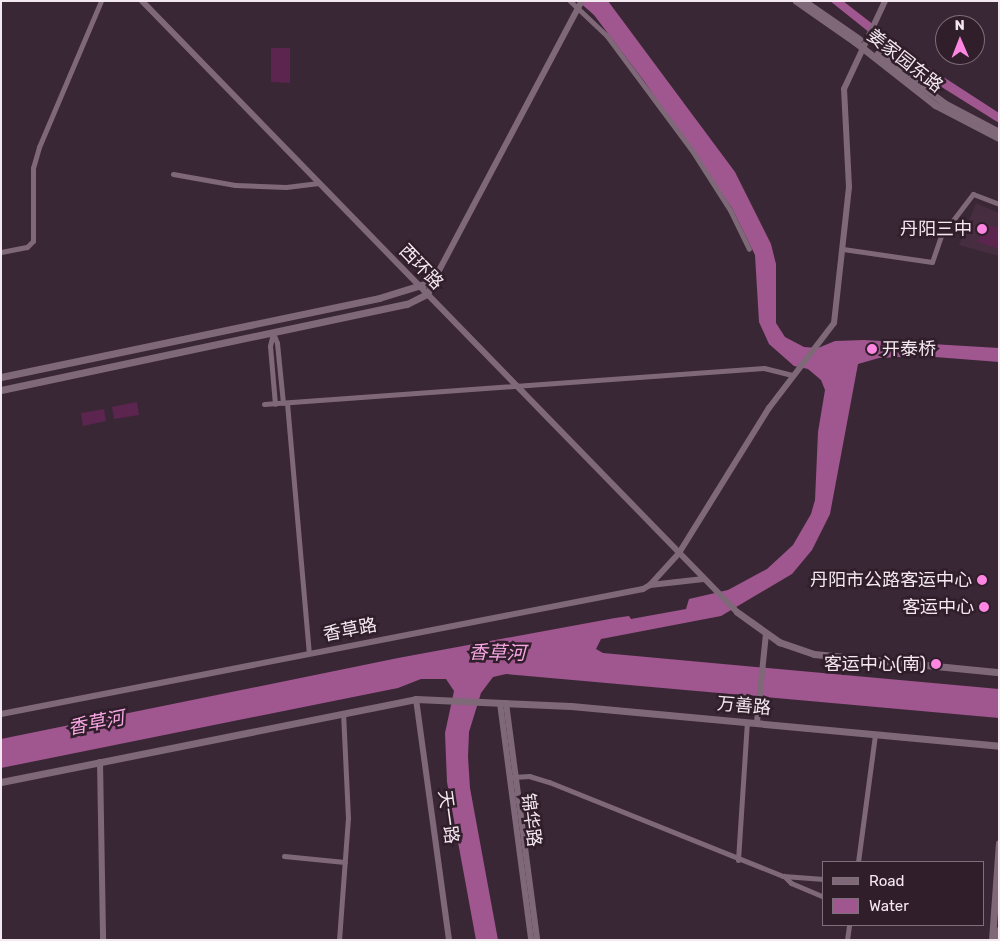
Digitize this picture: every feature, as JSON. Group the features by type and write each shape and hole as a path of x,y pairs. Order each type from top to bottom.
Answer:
{"main road":[{"name":"姜家园东路","path":"796,1 865,42 934,105 999,138"},
{"name":"姜家园东路","path":"804,1 865,42 944,103 999,132"},
{"path":"1,377 271,320 420,286 434,280"},
{"path":"1,390 406,304 427,294 434,280"},
{"path":"737,612 766,634 814,654 999,672"},
{"name":"万善路","path":"1,782 416,698 756,722 999,746"},
{"path":"992,940 999,843"},
{"path":"998,940 999,930"}],"street":[{"path":"1,252 27,246 33,241 33,168 39,147 101,1"},
{"path":"570,1 580,4 607,36 691,149 730,210 749,250"},
{"path":"650,585 679,553 792,375 834,323 849,187 844,89 885,1"},
{"name":"西环路","path":"147,3 737,612"},
{"path":"434,280 580,4"},
{"path":"173,174 235,185 286,187 320,183"},
{"path":"843,249 932,262 941,236 973,194 999,204"},
{"path":"271,320 277,343 285,403 309,653"},
{"path":"273,333 270,346 275,404"},
{"path":"264,404 764,368 792,375"},
{"name":"香草路","path":"1,714 643,589 650,585 704,579"},
{"path":"756,722 766,634"},
{"name":"天一路","path":"416,698 450,940"},
{"name":"锦华路","path":"503,703 537,940"},
{"path":"339,940 348,818 343,713"},
{"path":"738,860 747,722"},
{"path":"858,861 875,734"},
{"path":"100,762 103,940"},
{"path":"513,777 529,776 549,782 738,860 783,876 822,879"},
{"name":"锦华路","path":"513,777 531,940"},
{"path":"284,856 345,862"},
{"path":"783,876 791,883 822,896"},
{"path":"847,940 849,926"}],"shaded area":[{"path":"271,48 290,48 290,83 271,82"},
{"name":"丹阳三中","path":"976,203 999,213 999,256 959,245"},
{"path":"984,224 999,228 999,249 978,242"},
{"path":"137,402 139,415 114,419 112,407"},
{"path":"104,409 106,421 83,426 81,413"}],"water":[{"name":"香草河","path":"578,1 608,1 735,172 771,244 776,264 776,323 785,337 804,347 818,348 835,341 864,340 999,348 999,362 922,356 879,358 858,364 830,514 812,550 792,574 721,616 601,639 596,649 603,653 999,689 999,718 506,674 493,677 481,693 469,732 468,757 470,788 498,940 476,940 447,782 445,733 454,691 446,679 421,679 398,688 1,768 1,739 398,658 615,618 629,616 631,619 686,609 689,599 728,590 767,569 793,545 811,514 815,500 818,432 825,390 821,380 808,369 794,366 769,344 759,322 755,255 732,208 644,81 594,15"},
{"path":"830,1 843,1 928,67 999,113 999,123 924,76"}],"place":[{"name":"丹阳三中","path":"982,229"},
{"name":"开泰桥","path":"872,349"},
{"name":"丹阳市公路客运中心","path":"982,580"},
{"name":"客运中心","path":"984,607"},
{"name":"客运中心(南)","path":"936,664"}]}
